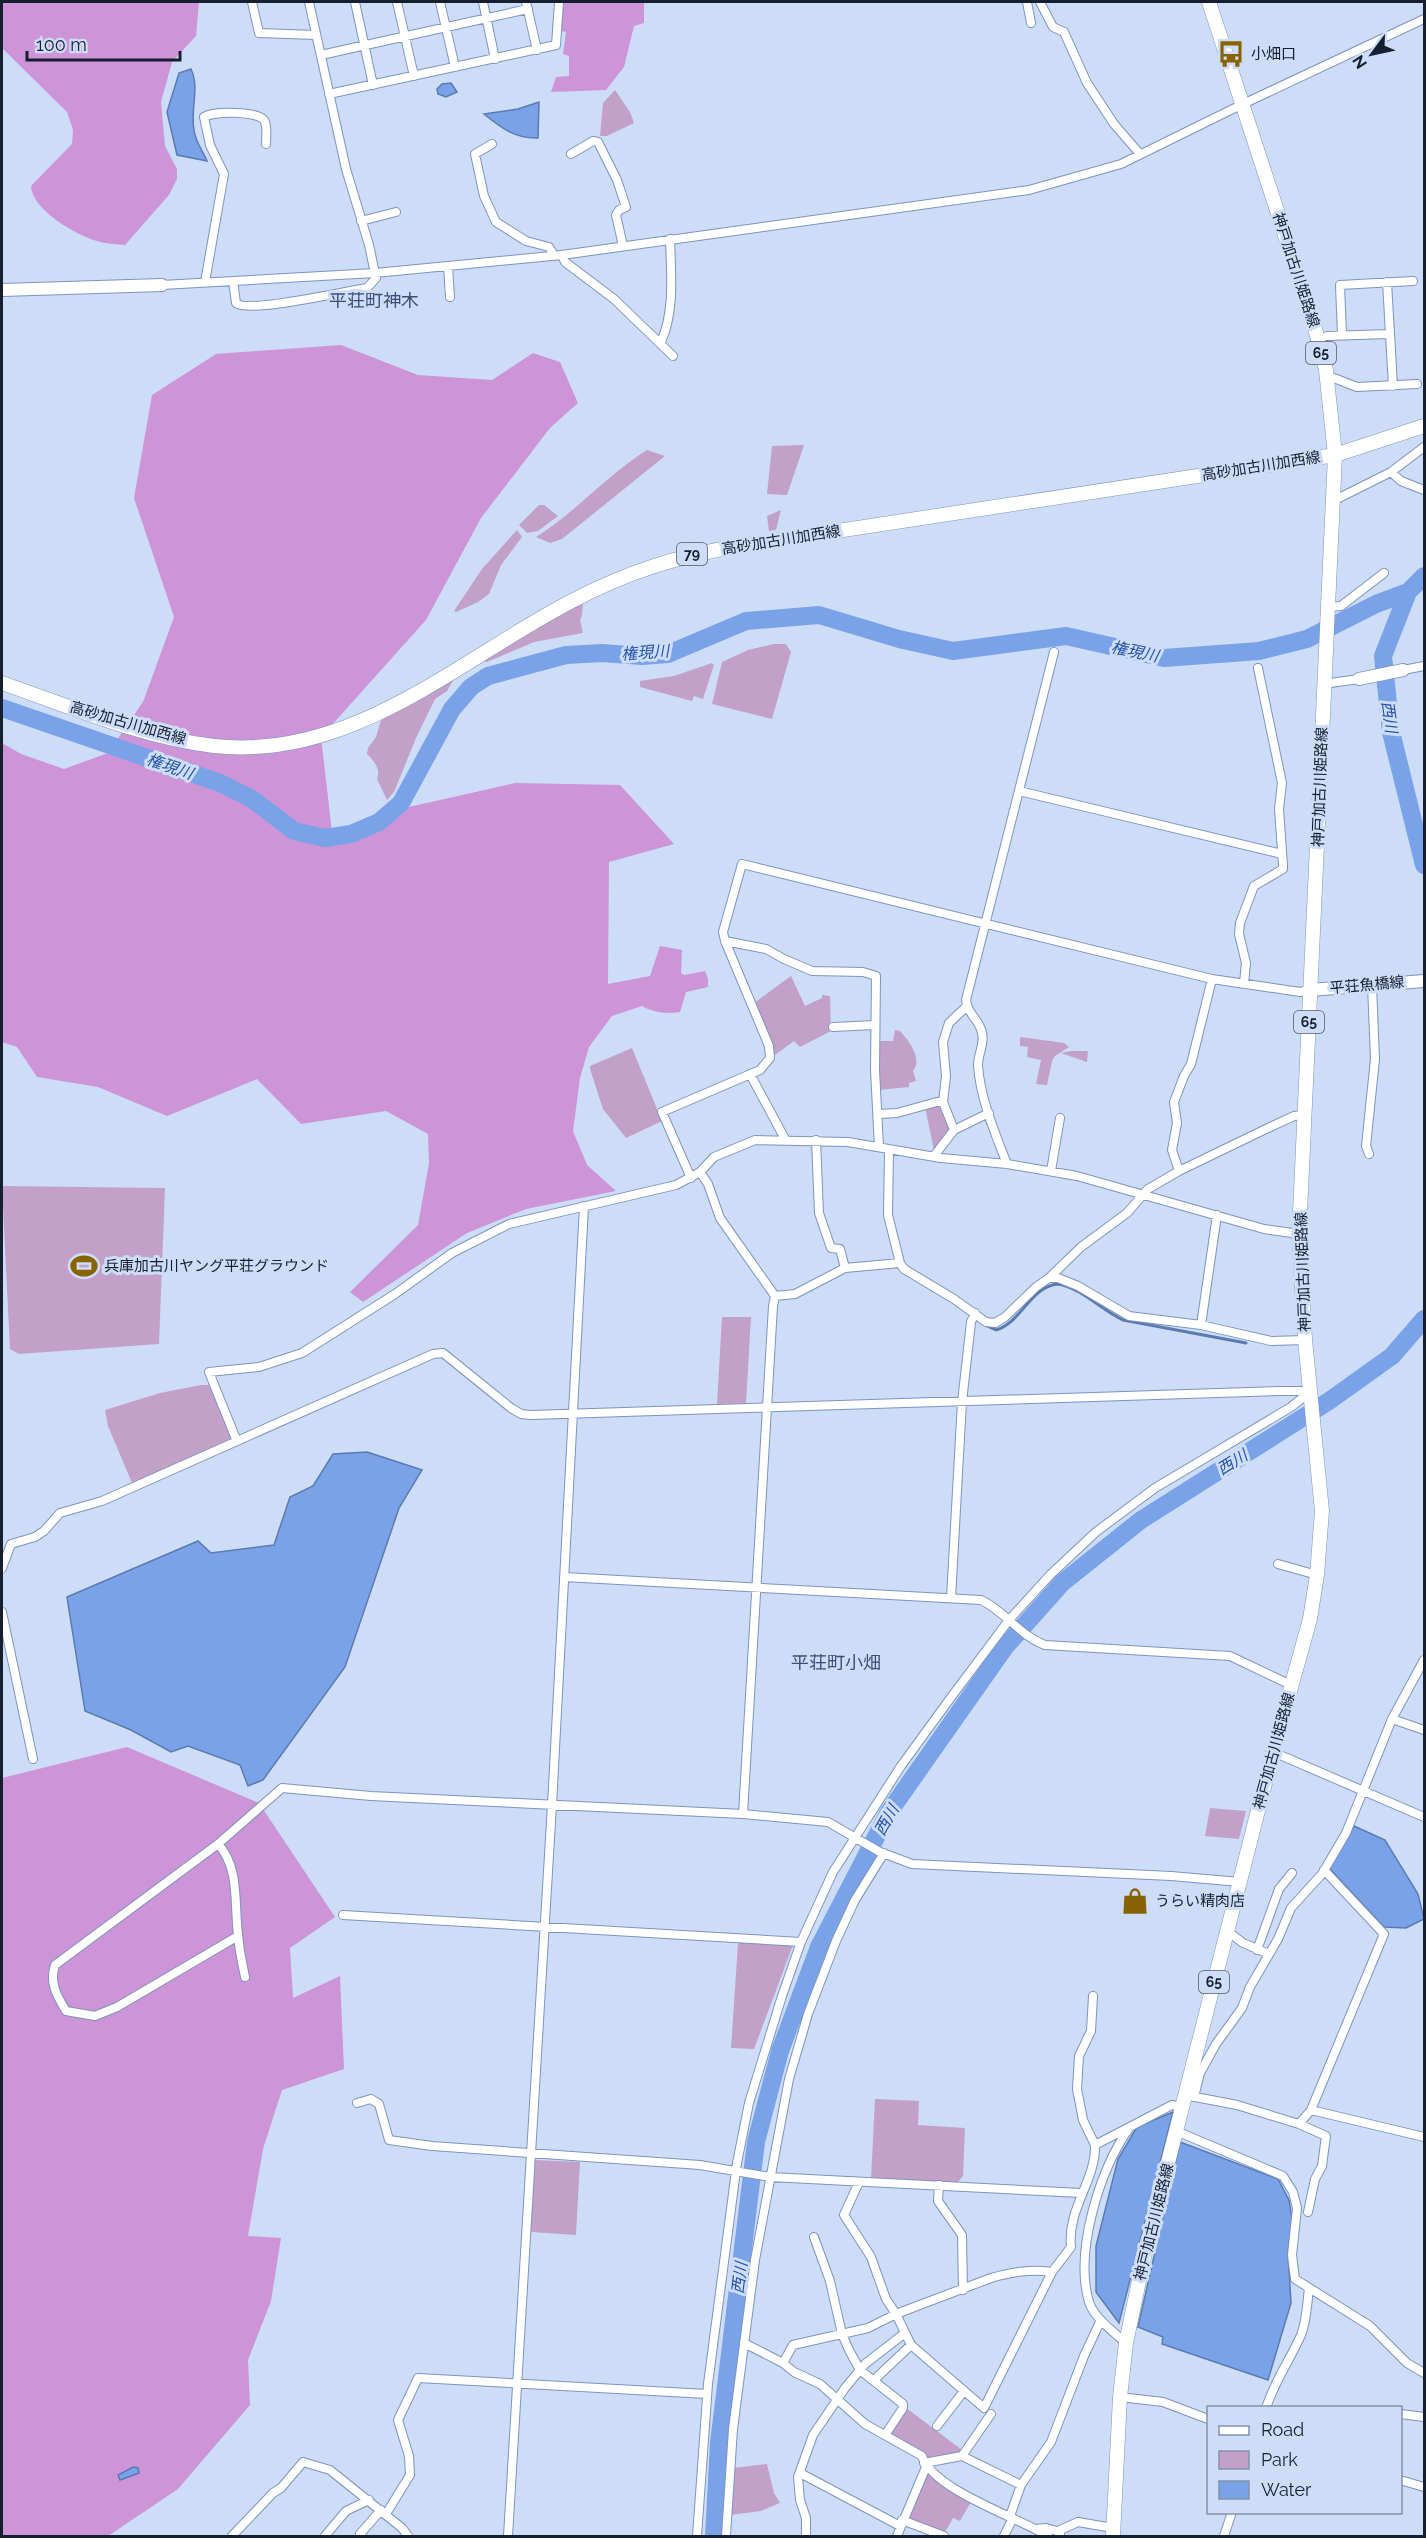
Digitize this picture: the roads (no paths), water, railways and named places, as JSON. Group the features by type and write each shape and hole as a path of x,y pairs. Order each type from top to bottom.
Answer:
{"main road":[{"name":"神戸加古川姫路線","path":"1113,2532 1120,2397 1126,2343 1144,2257 1176,2132 1188,2100 1227,1931 1310,1618 1317,1575 1322,1511 1305,1340 1299,1234 1323,684 1335,500 1335,455 1326,375 1313,321 1209,2"},
{"name":"高砂加古川加西線","path":"2,683 172,739 215,746 278,745 340,731 384,712 571,601 658,563 739,546 1335,455 1388,440 1425,426"}],"street":[{"path":"252,2 259,33 316,35"},
{"path":"233,281 237,305 252,306 367,288 374,282 375,273 346,170 309,2"},
{"path":"355,2 374,85"},
{"path":"397,2 414,76"},
{"path":"440,2 454,67"},
{"path":"483,2 495,59"},
{"path":"329,94 556,45 559,2"},
{"path":"1027,2 1031,23"},
{"path":"1040,2 1053,27 1064,32 1087,83 1114,124 1140,154"},
{"path":"321,55 486,18 527,5 537,50"},
{"path":"2,290 162,285 375,273 448,266 558,255 1029,190 1121,164 1425,19"},
{"path":"205,282 224,174 210,145 204,117 210,113 223,112 230,115 260,117 265,121 266,144"},
{"path":"571,154 593,141 598,142 617,180 626,207 619,210 616,215 622,246"},
{"path":"492,144 475,154 481,185 492,217 496,222 526,241 549,247 565,262 602,289 661,342 673,356"},
{"path":"361,221 396,212"},
{"path":"661,342 665,332 671,293 670,239"},
{"path":"448,266 450,297"},
{"path":"1342,335 1340,285 1413,281"},
{"path":"1387,282 1393,386"},
{"path":"1327,336 1389,334"},
{"path":"1326,375 1358,387 1417,384"},
{"path":"1335,500 1391,472 1425,447"},
{"path":"1391,472 1401,481 1425,490"},
{"path":"1328,610 1341,606 1384,573"},
{"path":"1007,1164 989,1113 978,1064 983,1036 980,1025 966,1007 966,1000 1054,652"},
{"path":"1323,684 1362,679 1425,666"},
{"path":"1244,983 1246,963 1239,934 1240,923 1254,886 1283,869 1279,809 1282,783 1258,668"},
{"path":"1019,791 1282,854"},
{"path":"691,1178 662,1112 750,1074 764,1066 770,1058 769,1046 723,932 742,864 1212,979 1300,992 1310,990"},
{"path":"725,941 766,949 812,971 874,974 877,980 875,1025 879,1147"},
{"path":"1179,1171 1172,1150 1177,1123 1174,1102 1191,1064 1212,979"},
{"name":"平荘魚橋線","path":"1310,990 1425,981"},
{"path":"1369,1154 1366,1146 1375,1059 1372,985"},
{"path":"954,1130 943,1102 946,1076 945,1031 949,1023 966,1007"},
{"path":"833,1027 875,1025"},
{"path":"750,1074 785,1139"},
{"path":"878,1114 897,1113 943,1102"},
{"path":"934,1156 954,1130 989,1113"},
{"path":"889,1150 888,1215 900,1263 904,1269 920,1280 986,1322 995,1323 1049,1278 1081,1246 1127,1213 1143,1195 1179,1171 1282,1121 1303,1115"},
{"path":"1051,1172 1060,1118"},
{"path":"237,1439 209,1372 260,1367 302,1353 395,1294 460,1249 509,1224 676,1185 700,1172 714,1157 755,1140 816,1140 879,1147 1077,1176 1264,1228 1299,1234"},
{"path":"816,1140 819,1213 831,1248 840,1249 846,1268"},
{"path":"700,1172 708,1184 720,1218 775,1296 743,1814"},
{"path":"508,2536 552,1805 584,1206"},
{"path":"1201,1324 1217,1215"},
{"path":"775,1296 795,1294 846,1268 900,1263"},
{"path":"1049,1278 1058,1278 1078,1286 1129,1316 1201,1324 1271,1341 1305,1340"},
{"path":"951,1598 962,1402 971,1322 975,1313"},
{"path":"2,1568 11,1544 35,1538 44,1532 60,1513 102,1501 237,1439 433,1354 443,1353 521,1414 962,1402 1279,1390 1311,1395"},
{"path":"697,2536 707,2394 736,2170 749,2103 801,1942 833,1872 907,1757 1009,1620 1050,1575 1096,1532 1155,1488 1311,1395"},
{"path":"1278,1564 1317,1575"},
{"path":"564,1577 981,1600 995,1607 1032,1639 1052,1647 1230,1656 1291,1685"},
{"path":"2,1612 33,1759"},
{"path":"1188,2100 1216,2044 1242,2008 1250,1986 1269,1954 1291,1908 1324,1870 1346,1833 1392,1719 1412,1679 1425,1660"},
{"path":"1392,1719 1425,1730"},
{"path":"1273,1752 1425,1817"},
{"path":"238,1936 117,2007 95,2016 66,2011 55,1992 52,1978 55,1965 218,1844 282,1788 371,1796 743,1814 828,1822 882,1852 912,1864 1172,1876 1240,1882"},
{"path":"218,1844 229,1859 232,1870 238,1936 245,1977"},
{"path":"726,2536 733,2429 760,2225 789,2079 808,2014 836,1941 855,1900 882,1852"},
{"path":"1299,2124 1311,2110 1384,1934 1324,1870"},
{"path":"1257,1950 1279,1889 1292,1873"},
{"path":"343,1915 801,1942"},
{"path":"1227,1931 1243,1943 1269,1954"},
{"path":"859,2182 844,2215 871,2257 886,2299 911,2345 984,2408 1052,2272 1071,2247 1072,2219 1085,2186 1095,2145 1083,2120 1077,2089 1079,2056 1091,2031 1093,1996"},
{"path":"357,2103 371,2099 379,2104 389,2140 530,2155 699,2165 770,2177 1081,2193"},
{"path":"1095,2145 1172,2105 1188,2100 1237,2105 1299,2124 1326,2136 1322,2166 1315,2179 1308,2212"},
{"path":"1311,2110 1425,2137"},
{"path":"1126,2343 1101,2320 1089,2302 1085,2266 1087,2242 1111,2158 1131,2125"},
{"path":"1176,2132 1283,2176 1293,2192 1297,2208 1292,2255 1295,2279 1370,2326 1407,2363 1425,2373"},
{"path":"939,2185 938,2202 962,2235 963,2290"},
{"path":"814,2236 830,2282 842,2334 860,2370 903,2404 903,2408 885,2435"},
{"path":"783,2363 793,2345 868,2328 896,2314 1007,2273 1035,2270 1052,2272"},
{"path":"1267,2406 1274,2385 1302,2329 1309,2288"},
{"path":"1004,2536 1021,2485 1051,2442 1084,2356 1101,2320"},
{"path":"806,2536 806,2518 800,2500 800,2473 813,2435 860,2370 905,2333"},
{"path":"744,2343 820,2384 866,2424 922,2456 925,2465 975,2501 1048,2536"},
{"path":"874,2380 911,2345"},
{"path":"362,2536 360,2534 383,2512 410,2475 409,2456 398,2420 418,2378 666,2394 707,2394"},
{"path":"937,2426 964,2391"},
{"path":"1120,2397 1163,2402 1207,2418"},
{"path":"962,2456 991,2414"},
{"path":"1402,2414 1425,2417"},
{"path":"925,2465 962,2456 1021,2485"},
{"path":"232,2536 273,2493 281,2488 303,2462 330,2470 369,2500 402,2528 408,2536"},
{"path":"897,2536 925,2465"},
{"path":"800,2473 901,2523 945,2536"},
{"path":"1402,2480 1425,2487"},
{"path":"325,2536 346,2511 369,2500"},
{"path":"1224,2536 1231,2514"},
{"path":"1036,2529 1046,2528 1059,2534 1078,2522 1113,2532"}],"water":[{"path":"191,69 195,84 193,122 195,134 207,161 177,155 167,112 179,73"},
{"path":"451,83 457,92 446,97 438,94 437,89 442,84"},
{"path":"539,102 538,138 523,137 509,132 484,114 518,109"},
{"path":"367,1452 422,1470 399,1508 345,1667 263,1780 248,1786 240,1765 188,1746 171,1752 131,1730 85,1711 67,1597 198,1541 211,1553 274,1545 290,1497 313,1486 333,1454"},
{"path":"1354,1826 1385,1840 1418,1894 1424,1919 1406,1928 1384,1927 1329,1868"},
{"path":"1173,2112 1119,2323 1096,2292 1096,2246 1118,2159 1137,2127"},
{"path":"1180,2142 1278,2179 1289,2200 1292,2219 1288,2252 1291,2303 1268,2380 1162,2344 1163,2337 1138,2327"},
{"path":"133,2467 138,2468 139,2473 120,2480 118,2475"}],"waterway":[{"name":"西川","path":"1424,576 1408,592 1383,656 1391,732 1424,865"},
{"name":"権現川","path":"2,708 220,783 252,799 294,831 325,838 351,834 379,822 401,803 452,709 471,687 488,676 566,655 668,654 746,621 819,615 899,639 953,651 1066,636 1164,658 1259,651 1307,639 1376,604 1408,592"},
{"path":"985,1325 996,1330 1005,1326 1040,1291 1058,1284 1075,1290 1123,1320 1246,1343"},
{"name":"西川","path":"714,2536 719,2443 756,2142 780,2051 819,1947 889,1812 1005,1647 1062,1583 1141,1520 1329,1401 1392,1356 1424,1319"}],"place":[{"name":"小畑口","path":"1231,54"},
{"name":"兵庫加古川ヤング平荘グラウンド","path":"84,1266"},
{"name":"うらい精肉店","path":"1135,1901"}],"district":[{"name":"平荘町神木","path":"374,301"},
{"name":"平荘町小畑","path":"836,1663"}]}
